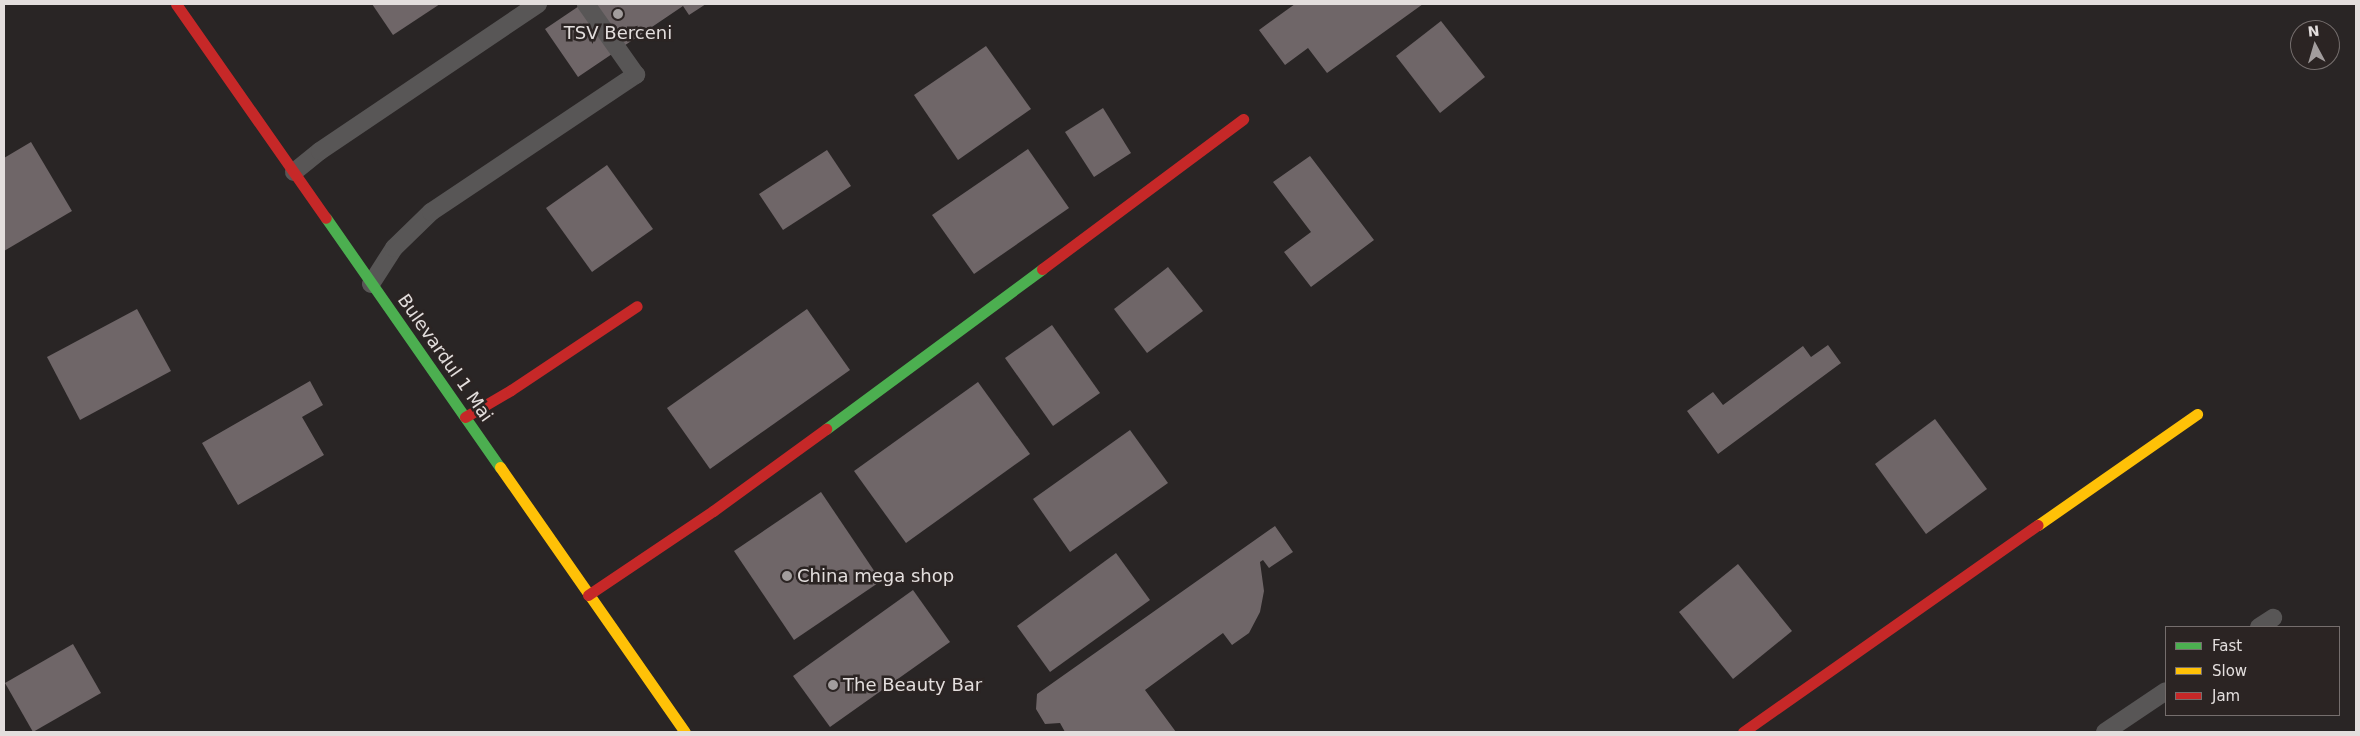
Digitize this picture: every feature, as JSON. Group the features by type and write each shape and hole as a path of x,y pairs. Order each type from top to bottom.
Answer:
{"street":[{"name":"Bulevardul 1 Mai","path":"176,4 685,732"},
{"path":"588,595 713,511 913,366 1243,119"},
{"path":"465,417 511,390 637,306"},
{"path":"1743,732 2198,414"}],"lane":[{"path":"294,172 320,151 538,4"},
{"path":"371,284 394,248 431,212 636,75 586,4"},
{"path":"2105,732 2165,692"}],"building":[{"path":"372,4 440,4 393,35"},
{"path":"582,4 706,4 689,15 683,6 578,77 545,29"},
{"path":"1295,4 1423,4 1327,73 1308,48 1285,65 1259,30"},
{"path":"1441,21 1485,77 1440,113 1396,56"},
{"path":"986,46 1031,109 958,160 914,95"},
{"path":"1103,108 1131,153 1094,177 1065,132"},
{"path":"31,142 72,211 4,251 4,158"},
{"path":"1028,149 1069,208 974,274 932,215"},
{"path":"827,150 851,186 783,230 759,194"},
{"path":"1310,156 1374,240 1311,287 1284,252 1311,232 1273,182"},
{"path":"607,165 653,229 592,272 546,208"},
{"path":"1168,267 1203,311 1147,353 1114,309"},
{"path":"137,309 171,371 80,420 47,357"},
{"path":"807,309 850,370 710,469 667,408"},
{"path":"1052,325 1100,393 1053,426 1005,358"},
{"path":"1828,345 1841,363 1718,454 1687,411 1713,392 1723,405 1803,346 1811,357"},
{"path":"310,381 323,405 302,417 324,455 238,505 202,443"},
{"path":"978,382 1030,454 906,543 854,471"},
{"path":"1935,419 1987,489 1926,534 1875,464"},
{"path":"1130,430 1168,483 1070,552 1033,499"},
{"path":"821,492 881,581 794,640 734,551"},
{"path":"1275,526 1293,552 1269,568 1263,560 1260,562 1264,591 1260,612 1249,633 1232,645 1223,633 1145,690 1176,732 1065,732 1060,723 1045,724 1036,709 1037,694"},
{"path":"1116,553 1150,600 1050,672 1017,626"},
{"path":"1738,564 1792,631 1733,679 1679,612"},
{"path":"913,590 950,642 830,727 793,676"},
{"path":"73,644 101,693 33,732 5,683"}],"traffic: fast":[{"path":"326,218 500,467"},
{"path":"826,429 1042,269"}],"traffic: slow":[{"path":"2038,525 2197,414"},
{"path":"500,467 685,732"}],"traffic: jam":[{"path":"176,4 326,218"},
{"path":"1042,269 1243,119"},
{"path":"465,417 511,390 637,306"},
{"path":"588,595 713,511 826,429"},
{"path":"1743,732 2038,525"}],"place":[{"name":"TSV Berceni","path":"618,14"},
{"name":"China mega shop","path":"787,576"},
{"name":"The Beauty Bar","path":"833,685"}]}
